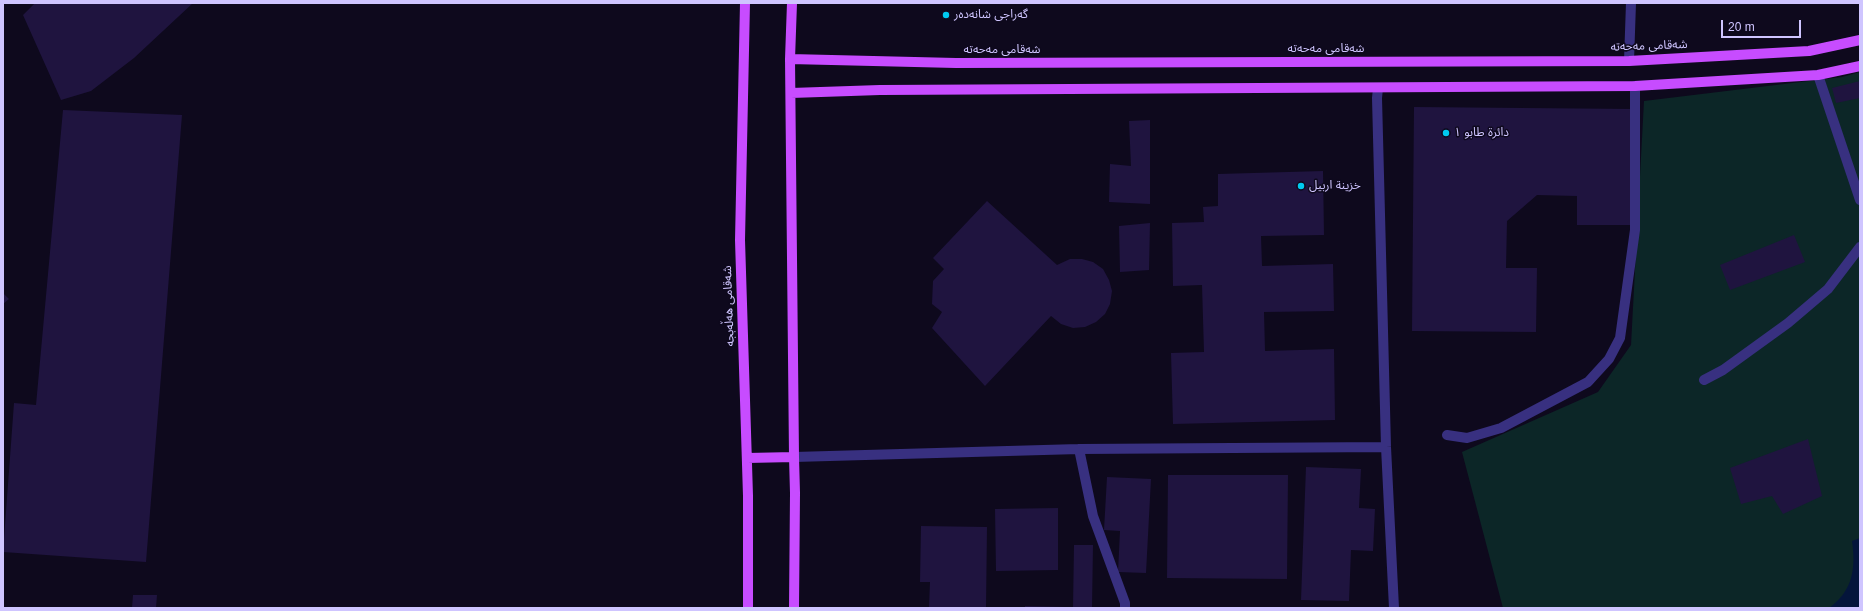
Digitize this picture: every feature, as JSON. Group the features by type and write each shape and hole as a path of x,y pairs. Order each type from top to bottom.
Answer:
{"main road":[{"name":"شەقامی هەڵەبجە","path":"745,3 740,240 748,496 748,608"},
{"path":"792,3 790,60 795,493 794,608"},
{"name":"شەقامی مەحەتە","path":"790,60 956,63 1629,61 1809,51 1860,40"},
{"path":"791,93 880,90 1635,86 1818,75 1860,66"},
{"path":"747,458 794,457"}],"street":[{"path":"1629,61 1631,3"},
{"path":"1818,75 1860,200"},
{"path":"1447,435 1467,438 1501,428 1588,382 1609,359 1620,338 1635,230 1635,86"},
{"path":"1378,88 1377,98 1386,447 1394,608"},
{"path":"1704,380 1723,370 1788,323 1828,289 1860,247"},
{"path":"794,457 1079,449 1386,447"},
{"path":"1079,449 1093,516 1125,603 1125,608"}],"green space":[{"path":"1860,72 1860,608 1503,608 1462,452 1598,392 1631,345 1644,101 1842,77"}],"water":[{"path":"1860,538 1860,608 1829,608 1837,601 1848,586 1853,570 1852,541"}],"building":[{"path":"35,3 193,3 134,58 91,91 61,100 23,15"},
{"path":"1860,81 1860,98 1836,103 1832,88"},
{"path":"1414,107 1634,109 1632,225 1577,225 1577,196 1537,195 1507,221 1506,268 1537,268 1536,332 1412,331"},
{"path":"63,110 182,115 146,562 3,552 14,403 36,405"},
{"path":"1150,120 1150,204 1109,202 1110,164 1131,166 1129,121"},
{"path":"1323,171 1324,235 1261,236 1262,266 1333,264 1334,311 1264,312 1265,351 1334,349 1335,420 1173,424 1171,353 1204,352 1202,285 1173,286 1172,223 1204,222 1203,207 1218,206 1218,174"},
{"path":"987,201 1057,265 1070,259 1082,259 1093,262 1103,269 1109,280 1112,291 1110,304 1105,314 1096,322 1085,327 1073,328 1061,324 1051,316 985,386 932,328 942,312 932,304 933,281 944,269 933,258"},
{"path":"1150,223 1149,270 1120,272 1119,226"},
{"path":"1794,235 1805,262 1730,290 1720,265"},
{"path":"3,293 9,299 3,304"},
{"path":"1808,439 1822,496 1783,514 1772,496 1741,504 1730,468"},
{"path":"1306,467 1361,469 1359,508 1375,509 1373,551 1351,550 1349,601 1301,600"},
{"path":"1168,475 1288,475 1287,579 1167,578"},
{"path":"1107,477 1151,479 1146,573 1118,572 1120,531 1104,530"},
{"path":"1058,508 1058,570 996,571 995,509"},
{"path":"921,526 987,527 986,608 929,608 930,582 920,582"},
{"path":"1074,545 1093,545 1092,608 1073,608"},
{"path":"133,595 157,595 156,608 132,608"},
{"path":"1025,606 1066,607 1066,608 1025,608"}],"place":[{"name":"گەراجی شانەدەر","path":"946,15"},
{"name":"دائرة طابو ١","path":"1446,133"},
{"name":"خزينة اربيل","path":"1301,186"}]}
